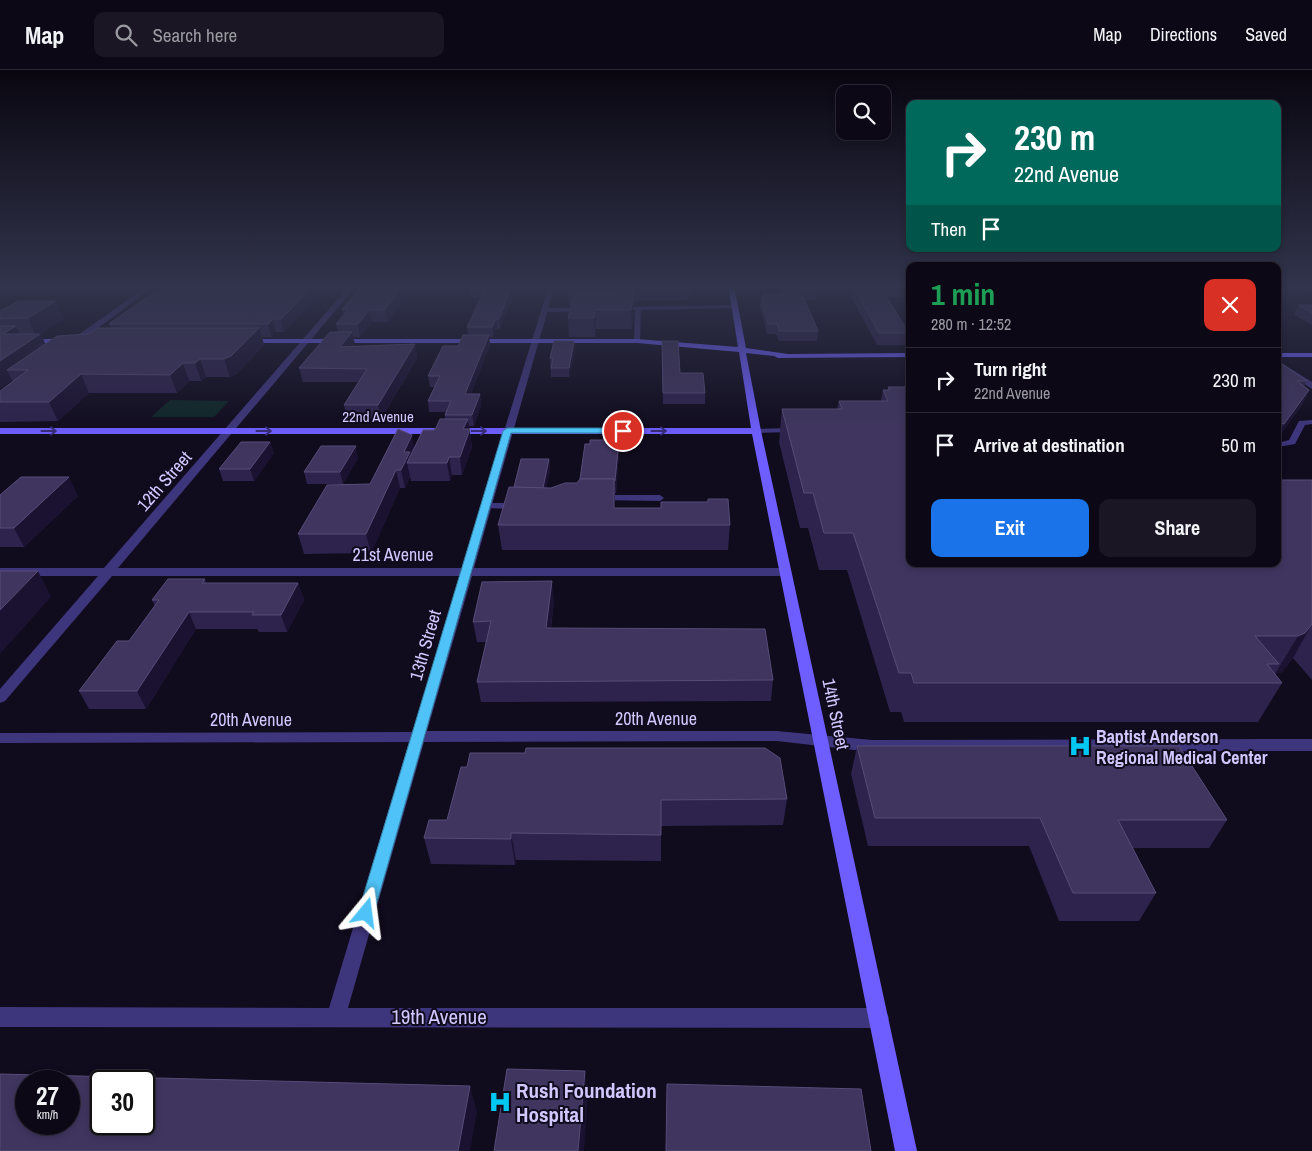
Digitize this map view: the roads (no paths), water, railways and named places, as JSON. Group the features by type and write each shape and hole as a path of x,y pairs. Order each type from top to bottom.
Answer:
{"main road":[{"name":"14th Street","path":"739,335 756,431 906,1151"},
{"path":"0,341 94,341"},
{"path":"239,341 637,341 679,343 784,355"},
{"path":"743,363 761,357 784,355 906,355"},
{"path":"1281,355 1312,355"},
{"name":"22nd Avenue","path":"0,431 756,431"}],"street":[{"path":"60,352 83,335"},
{"name":"12th Street","path":"0,698 312,335"},
{"name":"13th Street","path":"336,1016 537,335"},
{"path":"1281,365 1312,386"},
{"name":"21st Avenue","path":"0,572 785,572"},
{"name":"20th Avenue","path":"0,738 777,736 872,746 1312,745"},
{"name":"19th Avenue","path":"0,1017 878,1018"}],"lane":[{"path":"637,335 637,341"},
{"path":"1281,444 1292,442 1302,423 1312,422"},
{"path":"756,431 803,428"},
{"path":"590,498 660,498"},
{"path":"485,506 524,506"}],"place":[{"name":"Baptist Anderson Regional Medical Center","path":"1080,746"},
{"name":"Rush Foundation Hospital","path":"500,1102"}]}
